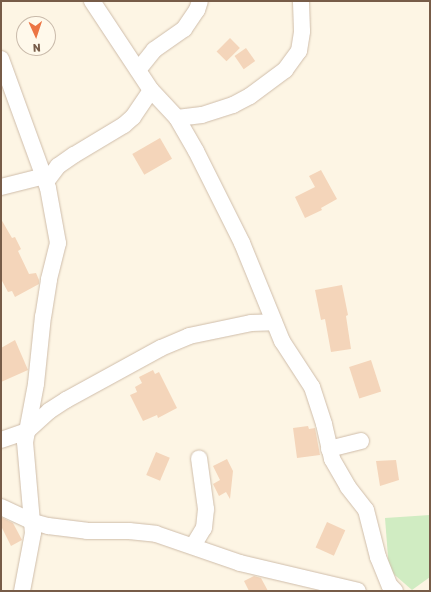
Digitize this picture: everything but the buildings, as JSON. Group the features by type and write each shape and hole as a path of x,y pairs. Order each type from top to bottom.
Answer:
{"street":[{"path":"92,1 151,90 177,118 196,151 242,243 268,303 282,341 312,386 336,468 366,510 378,557 390,586 395,591"},
{"path":"138,70 154,50 184,29 197,10 200,1"},
{"path":"177,118 202,115 233,105 250,96 285,70 299,51 302,31 302,1"},
{"path":"1,59 5,84 45,179 58,243 43,316 36,384 25,442 33,533 22,591"},
{"path":"1,187 45,179 58,166 74,155 124,125 133,117 151,90"},
{"path":"1,440 27,431 49,411 66,400 161,348 189,336 252,323 274,322"},
{"path":"329,448 361,441"},
{"path":"193,546 204,528 206,509 199,458"},
{"path":"1,507 33,522 87,531 141,532 167,537 240,564 350,590"}],"green space":[{"path":"430,515 430,577 412,590 389,570 385,518"}]}
